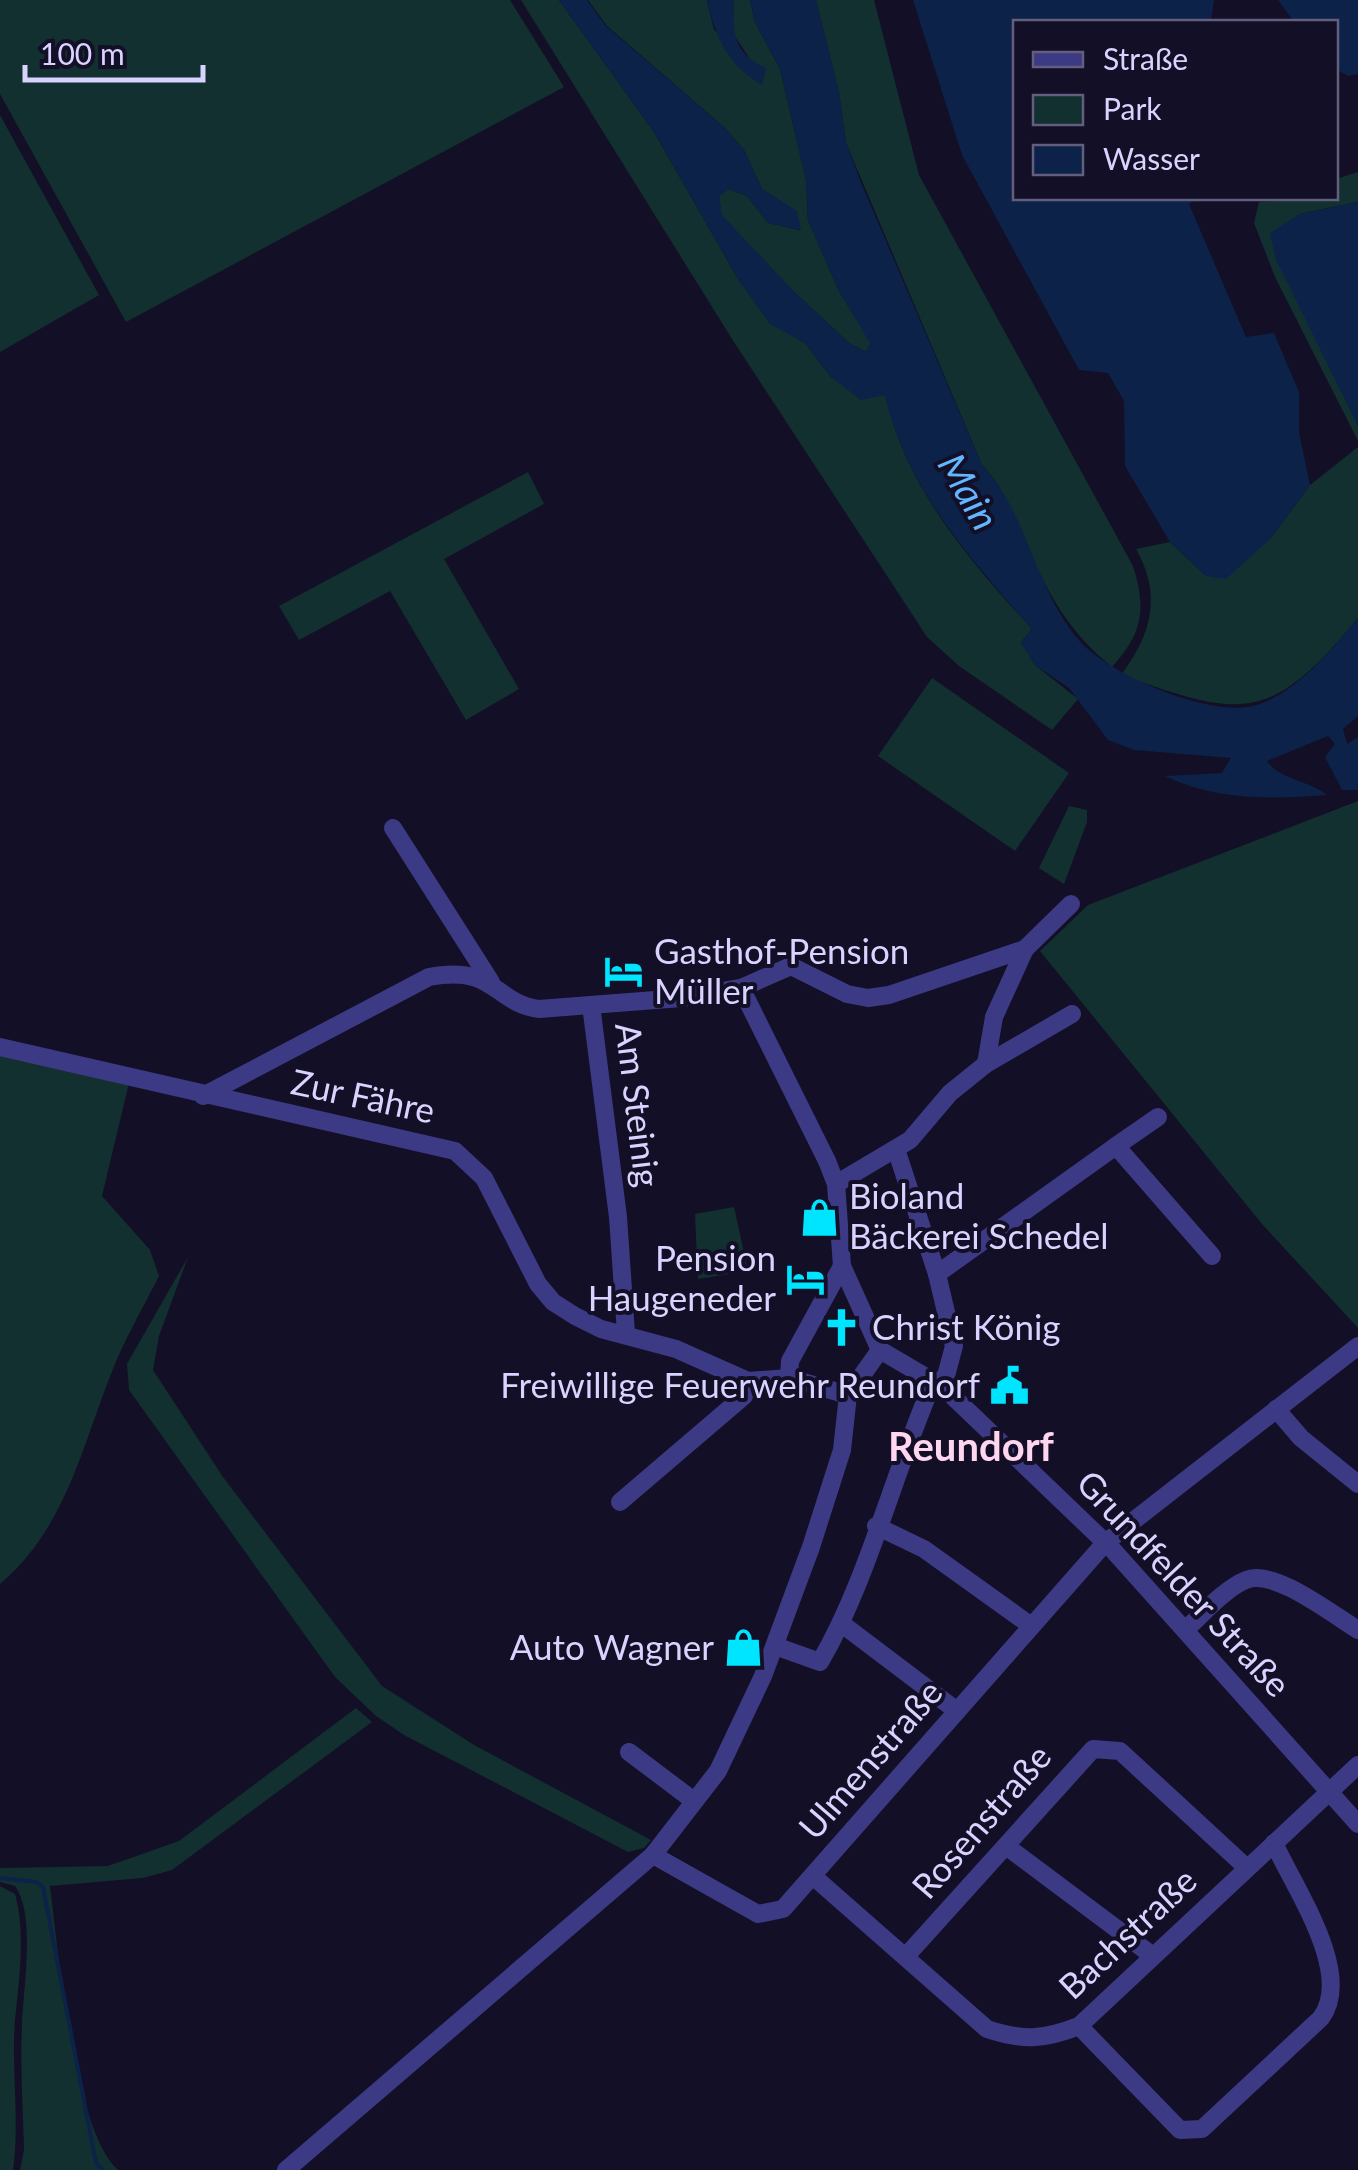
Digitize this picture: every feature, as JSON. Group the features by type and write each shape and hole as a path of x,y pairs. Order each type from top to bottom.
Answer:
{"street":[{"path":"393,828 492,982"},
{"path":"986,1064 994,1018 1024,949 1071,904"},
{"path":"203,1096 429,976 458,974 492,982 530,1008 681,998 740,988 791,966 846,994 868,998 959,973 1024,949"},
{"path":"286,2170 510,1982 653,1855 718,1771 775,1646 842,1450 848,1395 880,1350 842,1266 836,1184 740,988"},
{"name":"Am Steinig","path":"591,1004 618,1217 626,1333"},
{"path":"836,1184 918,1133 950,1093 986,1064 1072,1014"},
{"name":"Zur Fähre","path":"0,1047 455,1151 484,1178 529,1268 553,1302 601,1329 626,1333 748,1381 789,1378 848,1395"},
{"path":"937,1274 1158,1117"},
{"path":"1116,1146 1212,1256"},
{"path":"775,1646 820,1662 842,1624 876,1526 954,1346 937,1274 896,1149"},
{"path":"789,1378 790,1361 842,1266"},
{"name":"Ulmenstraße","path":"653,1855 758,1914 783,1909 1104,1543 1358,1346"},
{"name":"Grundfelder Straße","path":"880,1350 938,1384 1104,1543 1358,1824"},
{"path":"620,1502 744,1396 748,1381"},
{"path":"1276,1409 1302,1438 1358,1484"},
{"path":"876,1526 924,1549 1030,1624"},
{"path":"1185,1630 1240,1582 1260,1577 1277,1582 1358,1630"},
{"path":"842,1624 957,1711"},
{"name":"Rosenstraße","path":"907,1955 1085,1754 1103,1747 1125,1756 1247,1868"},
{"path":"629,1752 694,1801"},
{"name":"Bachstraße","path":"814,1877 987,2029 1020,2040 1047,2038 1078,2026 1358,1765"},
{"path":"1078,2026 1180,2130 1192,2132 1202,2129 1308,2031 1331,2004 1332,1970 1274,1843"},
{"path":"1006,1846 1153,1956"}],"green space":[{"path":"0,0 510,0 564,87 126,322 0,94"},
{"path":"521,0 559,0 654,132 738,279 770,323 805,343 831,377 885,394 908,461 924,491 963,549 1032,629 1021,642 1035,665 1078,699 1052,730 959,666 927,637 732,339"},
{"path":"588,0 707,0 714,30 752,62 732,32 734,0 750,0 755,22 780,69 806,180 808,220 839,291 871,343 866,352 849,343 792,290 721,215 719,195 729,189 747,196 768,223 800,230 796,211 762,189 744,150 725,128 607,26"},
{"path":"816,0 874,0 919,175 1133,566 1140,596 1139,621 1130,643 1112,667 1096,654 1060,609 1001,491 982,465 846,143 839,93"},
{"path":"0,115 99,295 0,352"},
{"path":"1358,172 1358,202 1299,214 1358,426 1358,441 1275,277 1254,223 1259,202 1338,200 1338,178"},
{"path":"1358,447 1358,618 1328,652 1277,694 1253,702 1227,704 1198,699 1121,675 1140,644 1150,614 1149,582 1136,549 1170,542 1206,576 1270,539 1310,485"},
{"path":"528,472 544,504 444,559 519,689 466,720 390,591 299,640 279,606"},
{"path":"932,678 1069,773 1015,851 878,756"},
{"path":"1358,801 1358,1328 1262,1224 1040,951 1088,905"},
{"path":"1069,806 1087,810 1087,822 1064,884 1039,868"},
{"path":"0,1051 129,1083 102,1196 150,1250 159,1276 116,1361 56,1513 41,1539 0,1584"},
{"path":"734,1207 748,1271 698,1279 695,1214"},
{"path":"188,1257 159,1336 153,1370 223,1477 382,1686 474,1745 651,1840 644,1848 628,1852 404,1735 376,1716 335,1677 129,1390 127,1364"},
{"path":"356,1708 372,1722 172,1870 143,1878 50,1886 79,2080 103,2149 118,2170 20,2170 24,2150 21,2040 27,1933 21,1899 15,1886 0,1882 0,1868 108,1866 179,1841"},
{"path":"0,1886 15,1894 20,1925 13,2170 0,2170"}],"water":[{"name":"Main","path":"559,0 587,0 606,26 725,128 744,150 762,189 797,211 801,230 768,223 747,196 729,189 719,196 722,215 792,290 849,343 866,352 870,343 839,291 808,220 806,180 780,69 755,22 750,0 816,0 839,93 846,143 862,185 982,465 1010,505 1063,619 1092,652 1134,678 1186,699 1234,708 1268,700 1298,682 1358,618 1358,716 1343,729 1347,744 1358,737 1358,790 1342,790 1325,757 1335,744 1328,736 1267,761 1279,772 1327,795 1285,797 1224,794 1165,776 1222,773 1231,758 1134,750 1108,740 1069,688 1035,665 1021,642 1032,629 964,549 925,492 895,429 885,395 861,400 831,377 805,343 770,324 738,279 654,132"},
{"path":"707,0 734,0 737,41 747,56 766,68 762,85 732,59 714,26"},
{"path":"913,0 1214,0 1211,20 1013,20 1013,200 1196,200 1189,204 1246,337 1274,333 1299,392 1299,432 1310,485 1270,539 1226,579 1206,576 1170,542 1125,466 1124,401 1108,373 1079,370 962,155"},
{"path":"1278,0 1358,0 1358,74 1348,76 1338,70 1338,20 1293,20"},
{"path":"1358,202 1358,426 1276,260 1270,233 1299,214"}],"waterway":[{"path":"0,1878 36,1882 43,1887 96,2163 103,2170"}],"place":[{"name":"Gasthof-Pension Müller","path":"624,972"},
{"name":"Bioland Bäckerei Schedel","path":"819,1217"},
{"name":"Pension Haugeneder","path":"806,1279"},
{"name":"Christ König","path":"842,1328"},
{"name":"Freiwillige Feuerwehr Reundorf","path":"1010,1386"},
{"name":"Auto Wagner","path":"744,1648"}],"district":[{"name":"Reundorf","path":"971,1447"}]}
